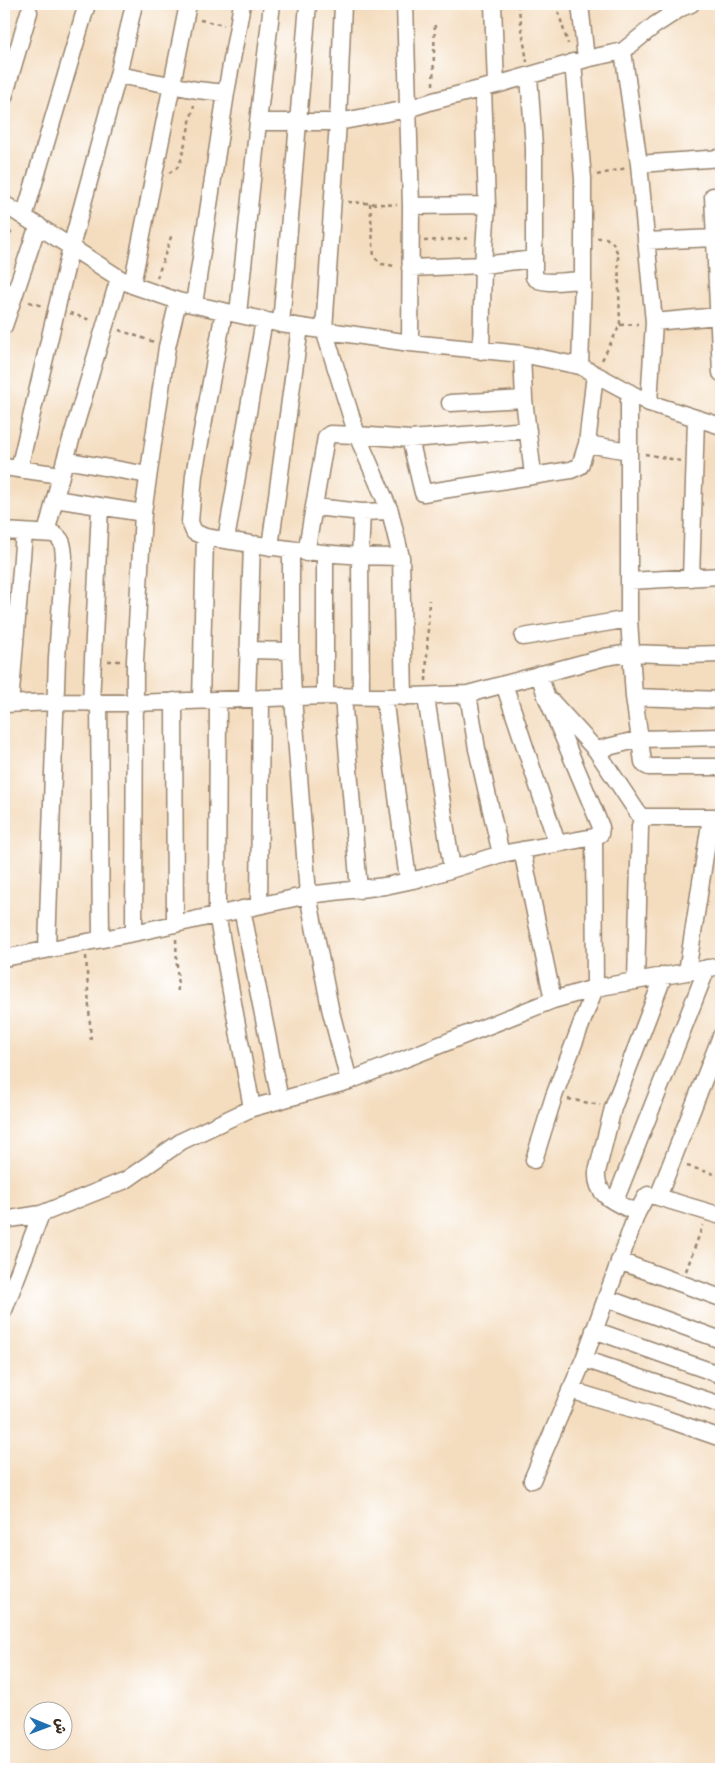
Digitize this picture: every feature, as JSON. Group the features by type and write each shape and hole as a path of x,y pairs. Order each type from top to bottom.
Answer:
{"street":[{"path":"4,326 13,298 86,4"},
{"path":"134,4 118,75 12,468 63,467 148,474"},
{"path":"134,933 135,661 143,513 167,347 186,303 242,4"},
{"path":"272,4 258,122 231,312 194,475 190,522 194,532 205,537 299,552 360,557 401,557"},
{"path":"282,324 308,4"},
{"path":"343,4 334,201 324,330 357,436 390,512 401,557 404,697"},
{"path":"405,4 411,206 410,343"},
{"path":"481,351 493,4"},
{"path":"580,4 583,179 583,280 580,366"},
{"path":"258,122 338,122 408,109 580,60 623,51 655,25 681,8 692,4"},
{"path":"46,533 104,325 126,282 153,177 186,10"},
{"path":"4,97 29,12"},
{"path":"623,51 640,164 654,322 649,403"},
{"path":"118,75 198,90 226,93"},
{"path":"529,76 534,147 534,276 539,282 583,280"},
{"path":"640,164 721,158"},
{"path":"713,196 718,245 718,316 721,373"},
{"path":"4,204 126,282 186,303 300,327 410,343 522,354 580,366 649,403 721,426"},
{"path":"411,206 487,205"},
{"path":"646,241 718,245"},
{"path":"410,268 483,265 534,259"},
{"path":"654,322 718,316"},
{"path":"226,540 264,320"},
{"path":"270,547 300,327"},
{"path":"522,354 524,399 533,475"},
{"path":"410,439 423,493 556,473 580,466 587,444 595,374"},
{"path":"629,392 630,653 643,762 650,767 721,767"},
{"path":"450,403 524,399"},
{"path":"690,578 696,419"},
{"path":"349,1081 330,1008 308,895 291,651 299,552 315,507 326,436 330,434 410,439 528,430"},
{"path":"587,444 628,451"},
{"path":"55,499 143,513"},
{"path":"93,941 95,703 92,660 100,507"},
{"path":"315,507 362,512 390,512"},
{"path":"361,696 360,557 362,512"},
{"path":"4,531 46,533 59,536 62,541 64,556 56,658 47,948"},
{"path":"24,533 7,704 325,696 404,697 468,694 605,657 630,653 721,654"},
{"path":"201,700 205,537"},
{"path":"252,544 248,650 254,698 259,905"},
{"path":"325,554 325,696"},
{"path":"629,581 721,576"},
{"path":"523,637 629,620"},
{"path":"248,650 291,651"},
{"path":"4,958 47,948 134,933 308,895 358,890 408,880 501,854 594,837 600,834 601,827 546,696 539,674"},
{"path":"504,684 557,843"},
{"path":"468,694 501,854"},
{"path":"426,696 452,869"},
{"path":"546,696 596,750 642,819 640,826 636,981"},
{"path":"343,697 358,890"},
{"path":"384,697 408,880"},
{"path":"634,697 721,700"},
{"path":"218,700 217,914 252,1108"},
{"path":"174,701 175,923"},
{"path":"596,750 640,739 721,737"},
{"path":"642,819 644,817 716,817 688,972"},
{"path":"534,1160 554,1096 595,988 594,837"},
{"path":"522,850 553,1000"},
{"path":"242,909 280,1100"},
{"path":"4,1220 41,1214 126,1180 182,1141 252,1108 349,1081 553,1000 595,988 714,967"},
{"path":"615,1201 714,967"},
{"path":"637,1213 607,1197 599,1189 596,1182 597,1172 614,1108 664,975"},
{"path":"658,1197 718,1057 721,1036"},
{"path":"532,1480 584,1359 637,1213 646,1196 658,1197 715,1214"},
{"path":"4,1310 41,1214"},
{"path":"619,1261 721,1298"},
{"path":"606,1298 721,1340"},
{"path":"594,1330 721,1375"},
{"path":"584,1359 721,1405"},
{"path":"570,1390 721,1438"}],"path":[{"path":"518,4 529,76"},
{"path":"556,4 580,60"},
{"path":"186,10 238,28"},
{"path":"433,101 435,21"},
{"path":"153,177 172,172 181,160 198,90"},
{"path":"583,179 640,164"},
{"path":"334,201 411,206"},
{"path":"370,203 374,257 382,264 410,268"},
{"path":"152,292 172,234"},
{"path":"410,242 485,238"},
{"path":"583,238 606,238 613,243 618,254 620,325 595,374"},
{"path":"13,298 56,309 167,347"},
{"path":"620,325 654,322"},
{"path":"628,451 694,463"},
{"path":"426,696 429,600"},
{"path":"92,660 135,661"},
{"path":"175,923 178,995"},
{"path":"91,1042 93,941"},
{"path":"554,1096 614,1108"},
{"path":"672,1162 721,1176"},
{"path":"681,1284 715,1214"}]}
